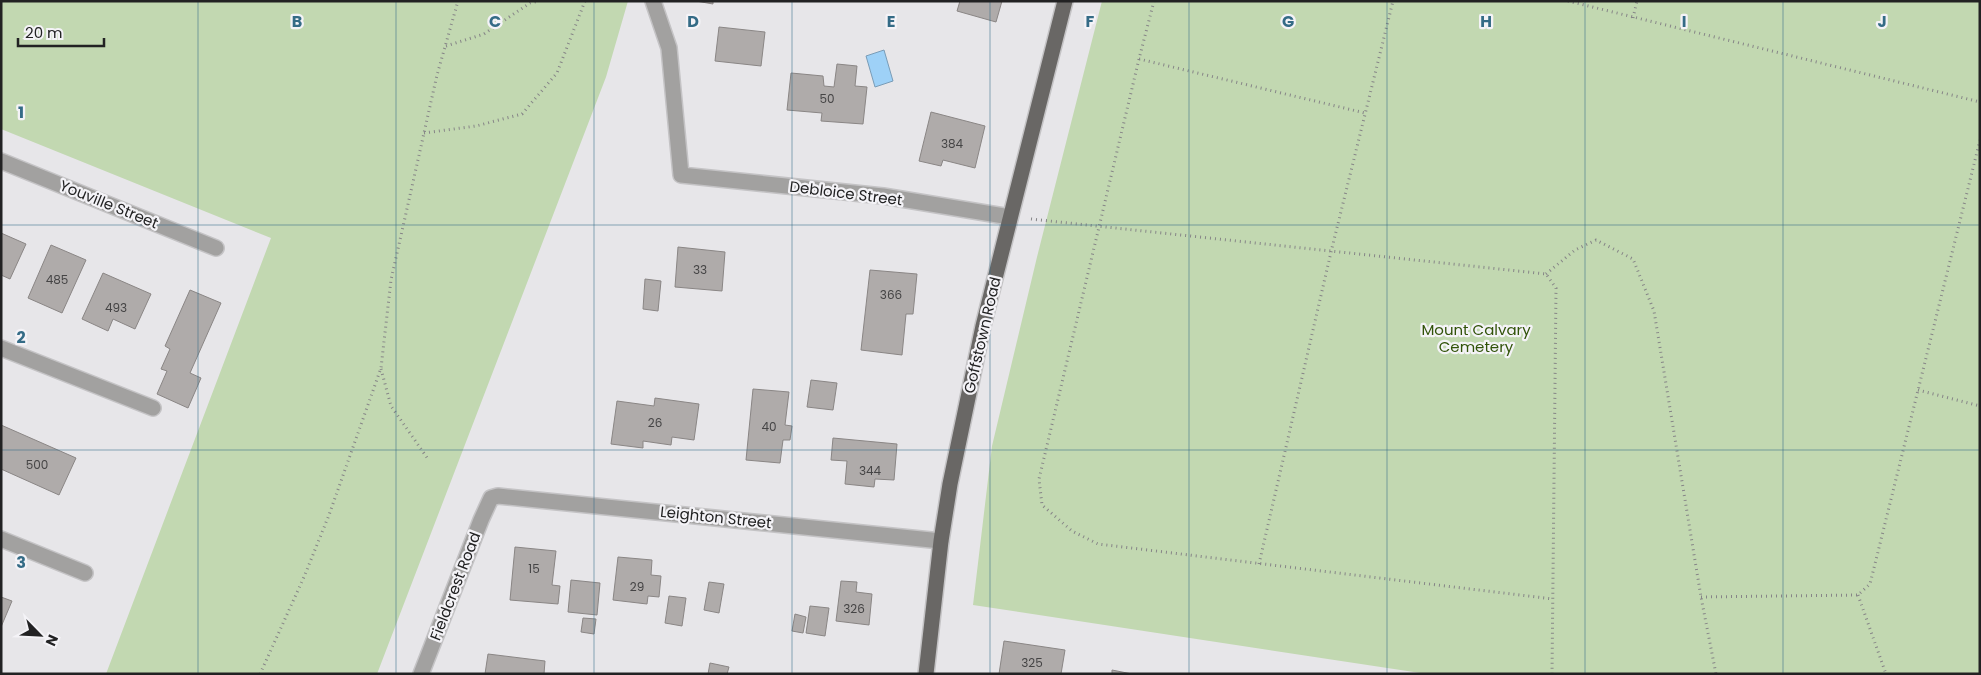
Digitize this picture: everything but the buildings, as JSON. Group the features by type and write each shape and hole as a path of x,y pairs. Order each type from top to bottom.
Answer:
{"main road":[{"name":"Goffstown Road","path":"926,674 941,541 950,484 983,326 1065,1"}],"street":[{"name":"Debloice Street","path":"653,1 669,48 681,175 883,196 1010,217"},
{"name":"Youville Street","path":"1,161 216,248"},
{"path":"1,348 153,408"},
{"name":"Leighton Street","path":"491,498 498,496 548,500 941,541"},
{"name":"Fieldcrest Road","path":"421,674 491,498"},
{"path":"1,540 84,573"}],"path":[{"path":"260,674 304,577 329,515 381,368 392,280 424,133 458,1"},
{"path":"445,46 484,34 530,2 539,1"},
{"path":"424,133 476,126 522,114 557,73 585,1"},
{"path":"1154,1 1138,59 1039,479 1042,505 1072,531 1098,544 1553,599"},
{"path":"1259,564 1393,1"},
{"path":"1568,1 1980,102"},
{"path":"1633,18 1637,1"},
{"path":"1138,59 1365,114"},
{"path":"1701,597 1858,595 1870,584 1980,140"},
{"path":"1010,217 1098,228 1546,274 1576,250 1596,240 1633,259 1654,312 1701,597 1716,674"},
{"path":"1546,274 1556,288 1552,674"},
{"path":"381,368 391,406 428,459"},
{"path":"1918,390 1980,406"},
{"path":"1858,595 1886,674"}],"green space":[{"path":"1,1 628,1 606,77 377,674 106,674 271,238 1,129"},
{"name":"Mount Calvary Cemetery","path":"1102,1 1980,1 1980,674 1427,674 973,605 992,446 1037,257"}],"water":[{"path":"884,50 893,81 875,87 866,56"}]}
